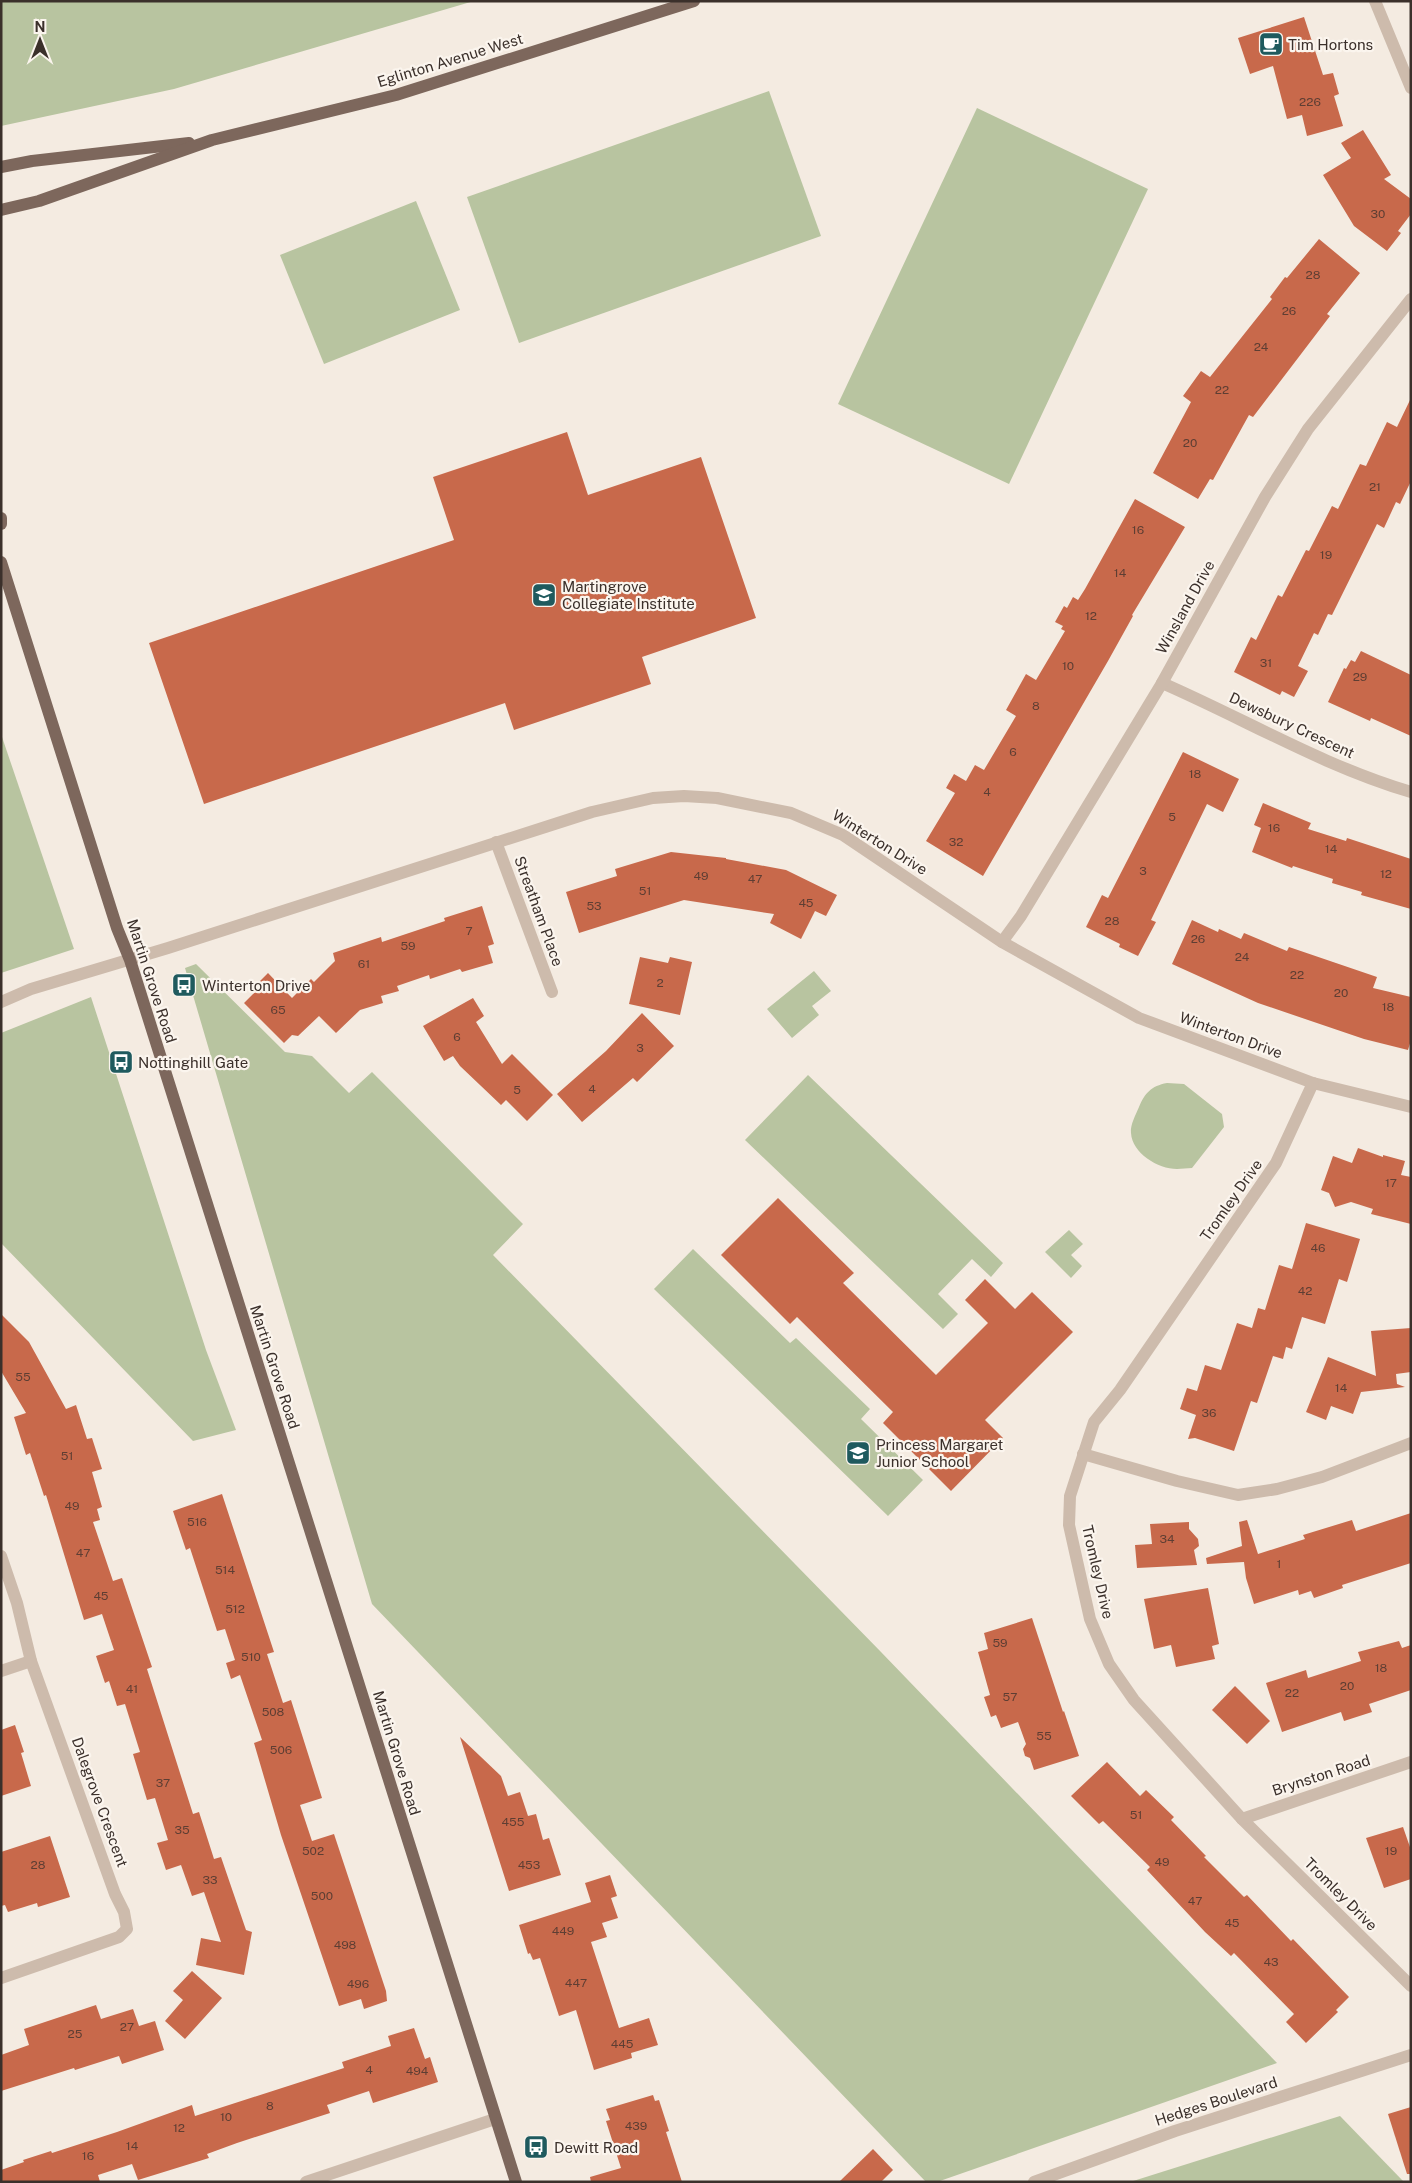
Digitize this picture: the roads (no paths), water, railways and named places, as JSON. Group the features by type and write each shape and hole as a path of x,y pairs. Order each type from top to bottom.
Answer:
{"main road":[{"name":"Eglinton Avenue West","path":"1,210 39,201 212,140 396,95 694,1"},
{"name":"Eglinton Avenue West","path":"1,167 32,160 212,140"},
{"path":"1,518 1,524"},
{"name":"Martin Grove Road","path":"1,562 118,928 130,960 516,2182"}],"street":[{"path":"1375,1 1411,88"},
{"name":"Winsland Drive","path":"1002,942 1021,916 1162,683 1265,497 1308,430 1411,299"},
{"name":"Dewsbury Crescent","path":"1162,683 1317,756 1389,786 1411,792"},
{"name":"Winterton Drive","path":"130,960 592,812 653,798 684,796 742,802 791,813 819,823 843,835 1002,942 1140,1018 1313,1083 1411,1107"},
{"name":"Streatham Place","path":"496,842 552,992"},
{"path":"1,1002 31,989 130,960"},
{"name":"Tromley Drive","path":"1313,1083 1276,1163 1120,1390 1094,1422 1070,1496 1069,1525 1090,1619 1109,1664 1134,1700 1242,1819 1411,1986"},
{"path":"1083,1454 1177,1481 1238,1495 1277,1490 1322,1477 1411,1443"},
{"name":"Dalegrove Crescent","path":"1,1556 17,1603 31,1661 115,1894 124,1912 127,1929 119,1937 1,1978"},
{"path":"1,1671 31,1661"},
{"name":"Brynston Road","path":"1242,1819 1411,1762"},
{"name":"Hedges Boulevard","path":"1034,2182 1175,2131 1411,2055"},
{"path":"306,2182 495,2119"}],"place":[{"name":"Tim Hortons","path":"1271,44"},
{"name":"Martingrove Collegiate Institute","path":"544,595"},
{"name":"Winterton Drive","path":"184,985"},
{"name":"Nottinghill Gate","path":"121,1062"},
{"name":"Princess Margaret Junior School","path":"858,1453"},
{"name":"Dewitt Road","path":"536,2147"}]}
